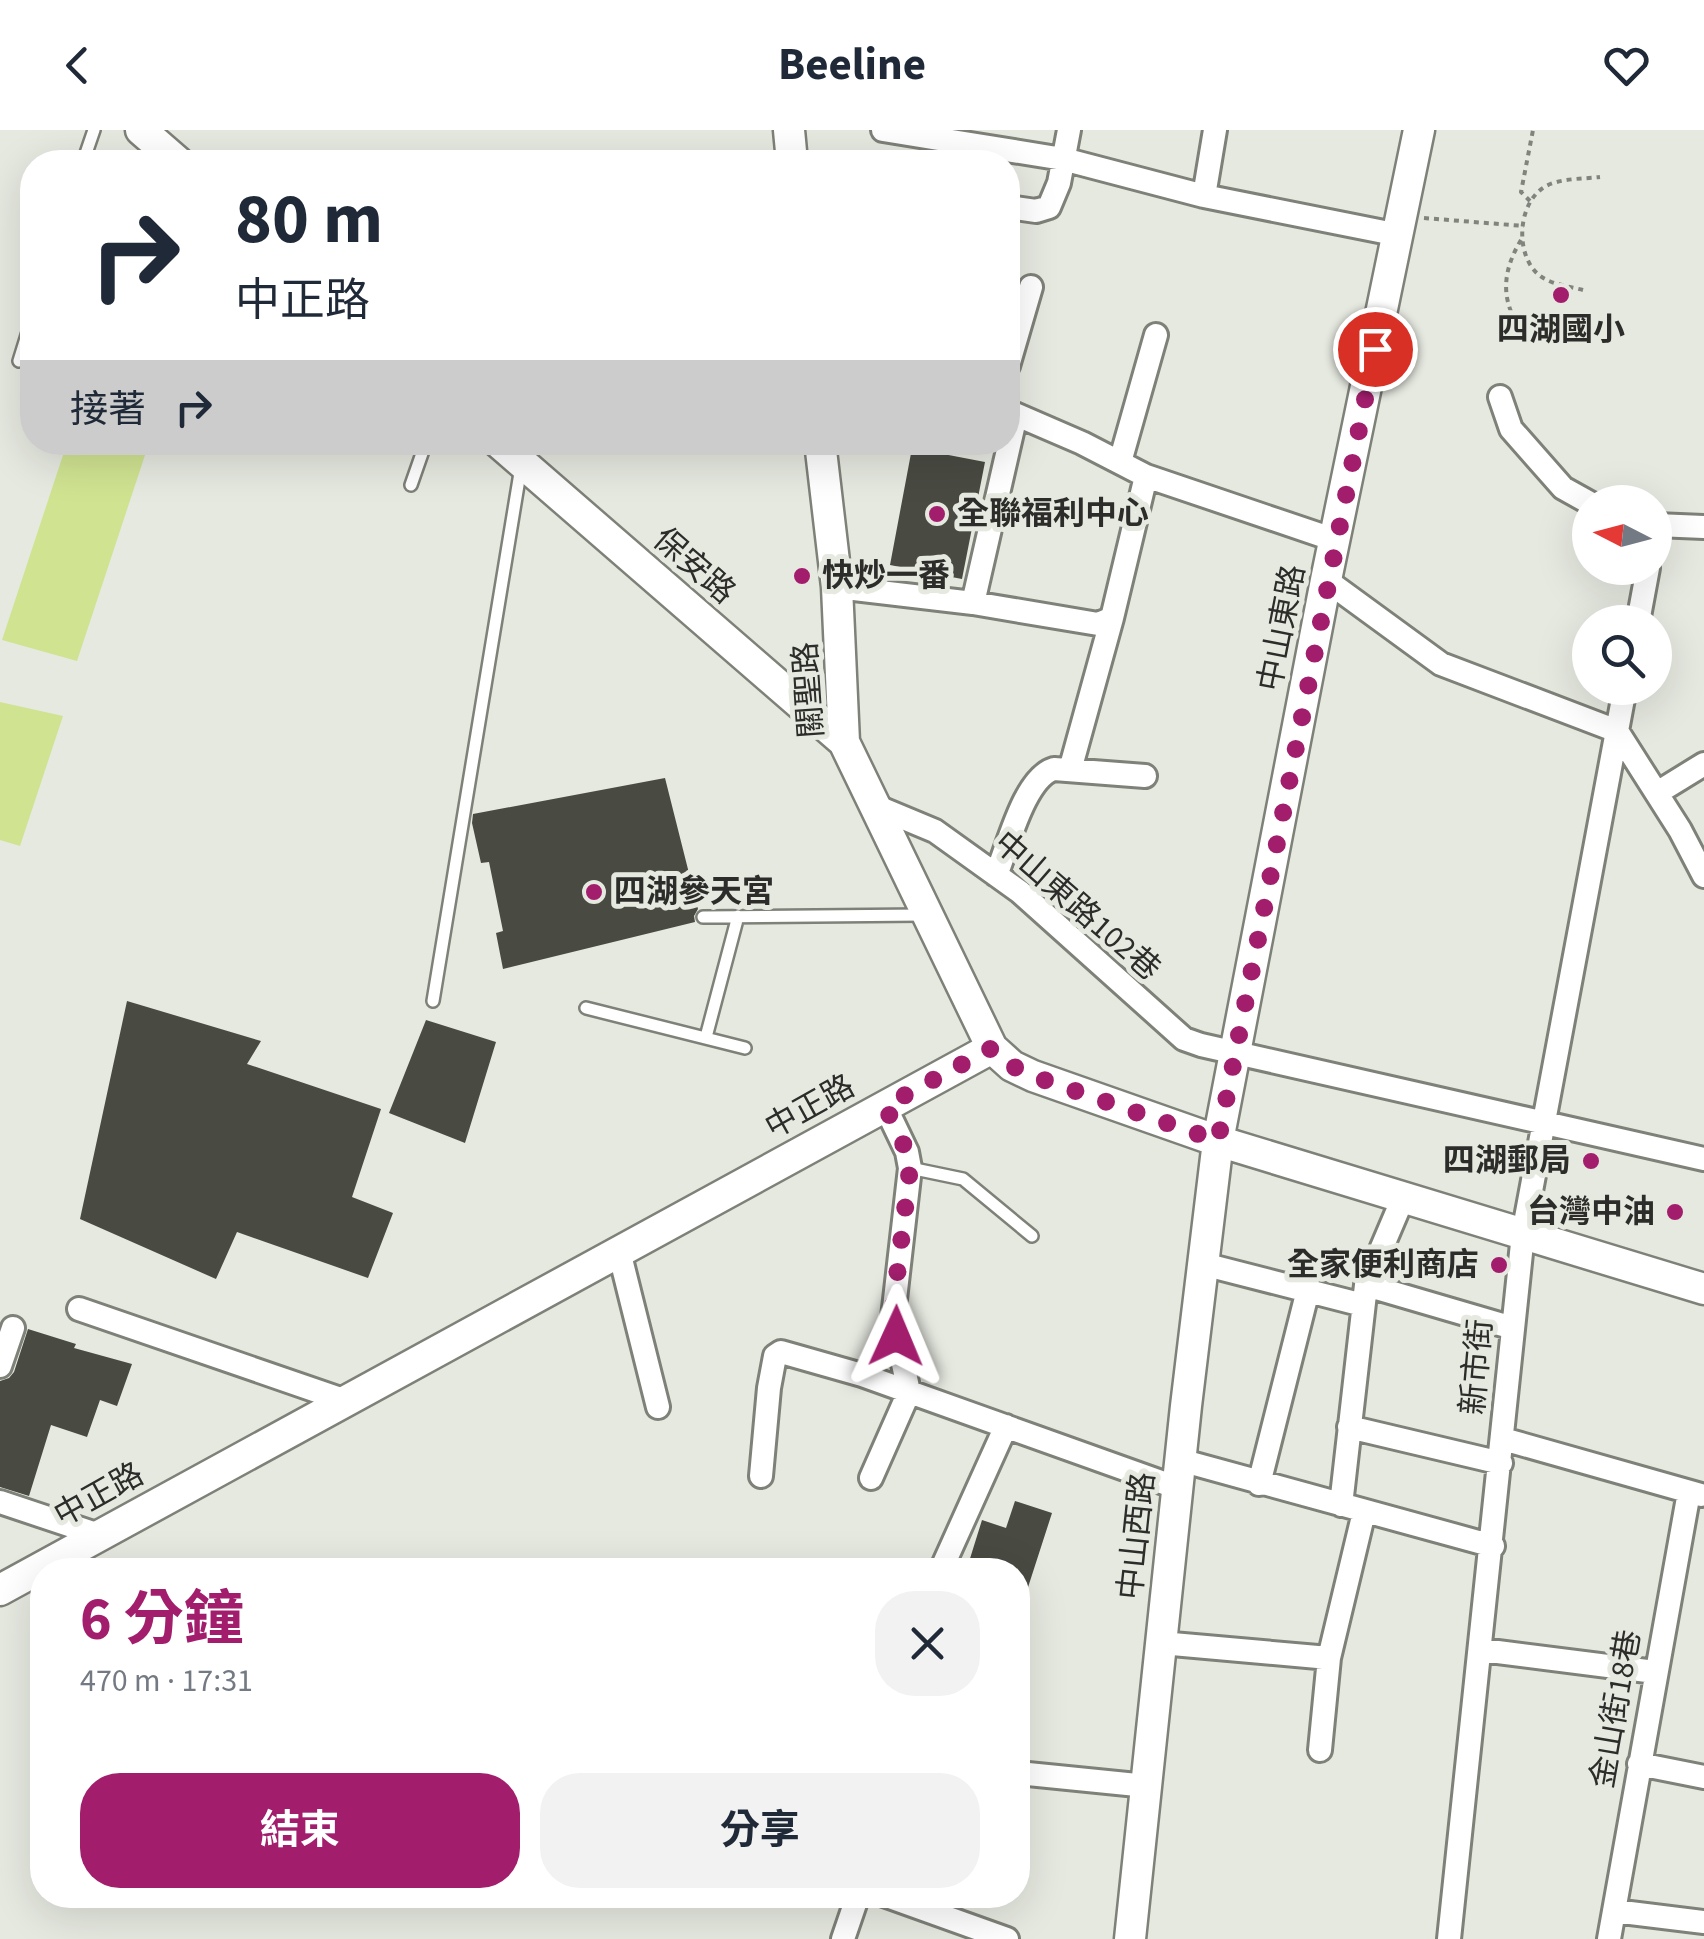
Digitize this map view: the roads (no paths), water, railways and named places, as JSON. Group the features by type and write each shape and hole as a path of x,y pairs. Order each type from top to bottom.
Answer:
{"main road":[{"path":"141,130 164,150"},
{"name":"中山東路","path":"1218,1141 1326,580 1411,226 1419,130"},
{"name":"保安路","path":"513,455 844,742"},
{"name":"關聖路","path":"822,455 837,587 844,742 992,1048"},
{"path":"992,1048 1012,1066 1033,1076 1218,1141 1704,1290"},
{"name":"中正路","path":"59,1558 992,1048"},
{"name":"中山西路","path":"1130,1939 1218,1141"},
{"name":"中正路","path":"0,1590 30,1574"}],"street":[{"path":"1020,209 1036,211 1048,207 1059,183 1069,130"},
{"path":"1204,196 1215,130"},
{"path":"897,131 947,150"},
{"path":"1020,156 1063,158 1204,196 1411,226"},
{"path":"1020,323 1030,287"},
{"path":"1120,462 1156,335"},
{"path":"1500,398 1511,429 1563,488 1572,493"},
{"path":"1020,417 1146,476 1335,540"},
{"path":"973,603 1003,455"},
{"path":"1070,770 1146,476"},
{"path":"1672,526 1704,526"},
{"path":"1326,580 1442,664 1618,731 1704,876"},
{"path":"837,587 973,603 1098,624 1112,618"},
{"name":"新市街","path":"1449,1939 1523,1234 1623,705"},
{"path":"1657,793 1704,764"},
{"path":"996,875 1036,779 1054,769 1145,776"},
{"name":"中山東路102巷","path":"875,806 936,832 1020,892 1172,1030 1201,1046 1237,1051 1704,1160"},
{"path":"872,1478 909,1392 892,1317 910,1168 907,1152 885,1106"},
{"path":"1340,1505 1365,1296 1404,1198"},
{"path":"619,1251 658,1408"},
{"path":"1203,1264 1308,1290 1365,1296 1513,1328"},
{"path":"1259,1484 1308,1290"},
{"path":"79,1309 346,1401"},
{"path":"0,1366 13,1328"},
{"path":"761,1476 769,1388 776,1356 781,1352 1006,1426 1179,1474 1259,1484 1492,1546"},
{"path":"946,1558 1006,1426"},
{"path":"1349,1427 1501,1463"},
{"path":"1503,1438 1696,1494"},
{"name":"金山街18巷","path":"1609,1939 1654,1672 1696,1494"},
{"path":"0,1502 99,1536"},
{"path":"1320,1750 1329,1658 1364,1512"},
{"path":"1161,1642 1329,1658"},
{"path":"1482,1650 1654,1672"},
{"path":"1639,1764 1704,1777"},
{"path":"1030,1774 1146,1786"},
{"path":"843,1939 854,1908"},
{"path":"920,1908 1007,1939"},
{"path":"1614,1910 1704,1922"}],"lane":[{"path":"411,485 421,455"},
{"path":"433,1000 522,463"},
{"path":"703,916 928,915"},
{"path":"706,1038 738,916"},
{"path":"586,1008 745,1048"},
{"path":"910,1168 963,1179 1032,1236"}],"place":[{"name":"四湖國小","path":"1561,295"},
{"name":"全聯福利中心","path":"937,514"},
{"name":"快炒一番","path":"802,576"},
{"name":"四湖參天宮","path":"594,892"},
{"name":"四湖郵局","path":"1591,1161"},
{"name":"台灣中油","path":"1675,1212"},
{"name":"全家便利商店","path":"1499,1265"}]}
